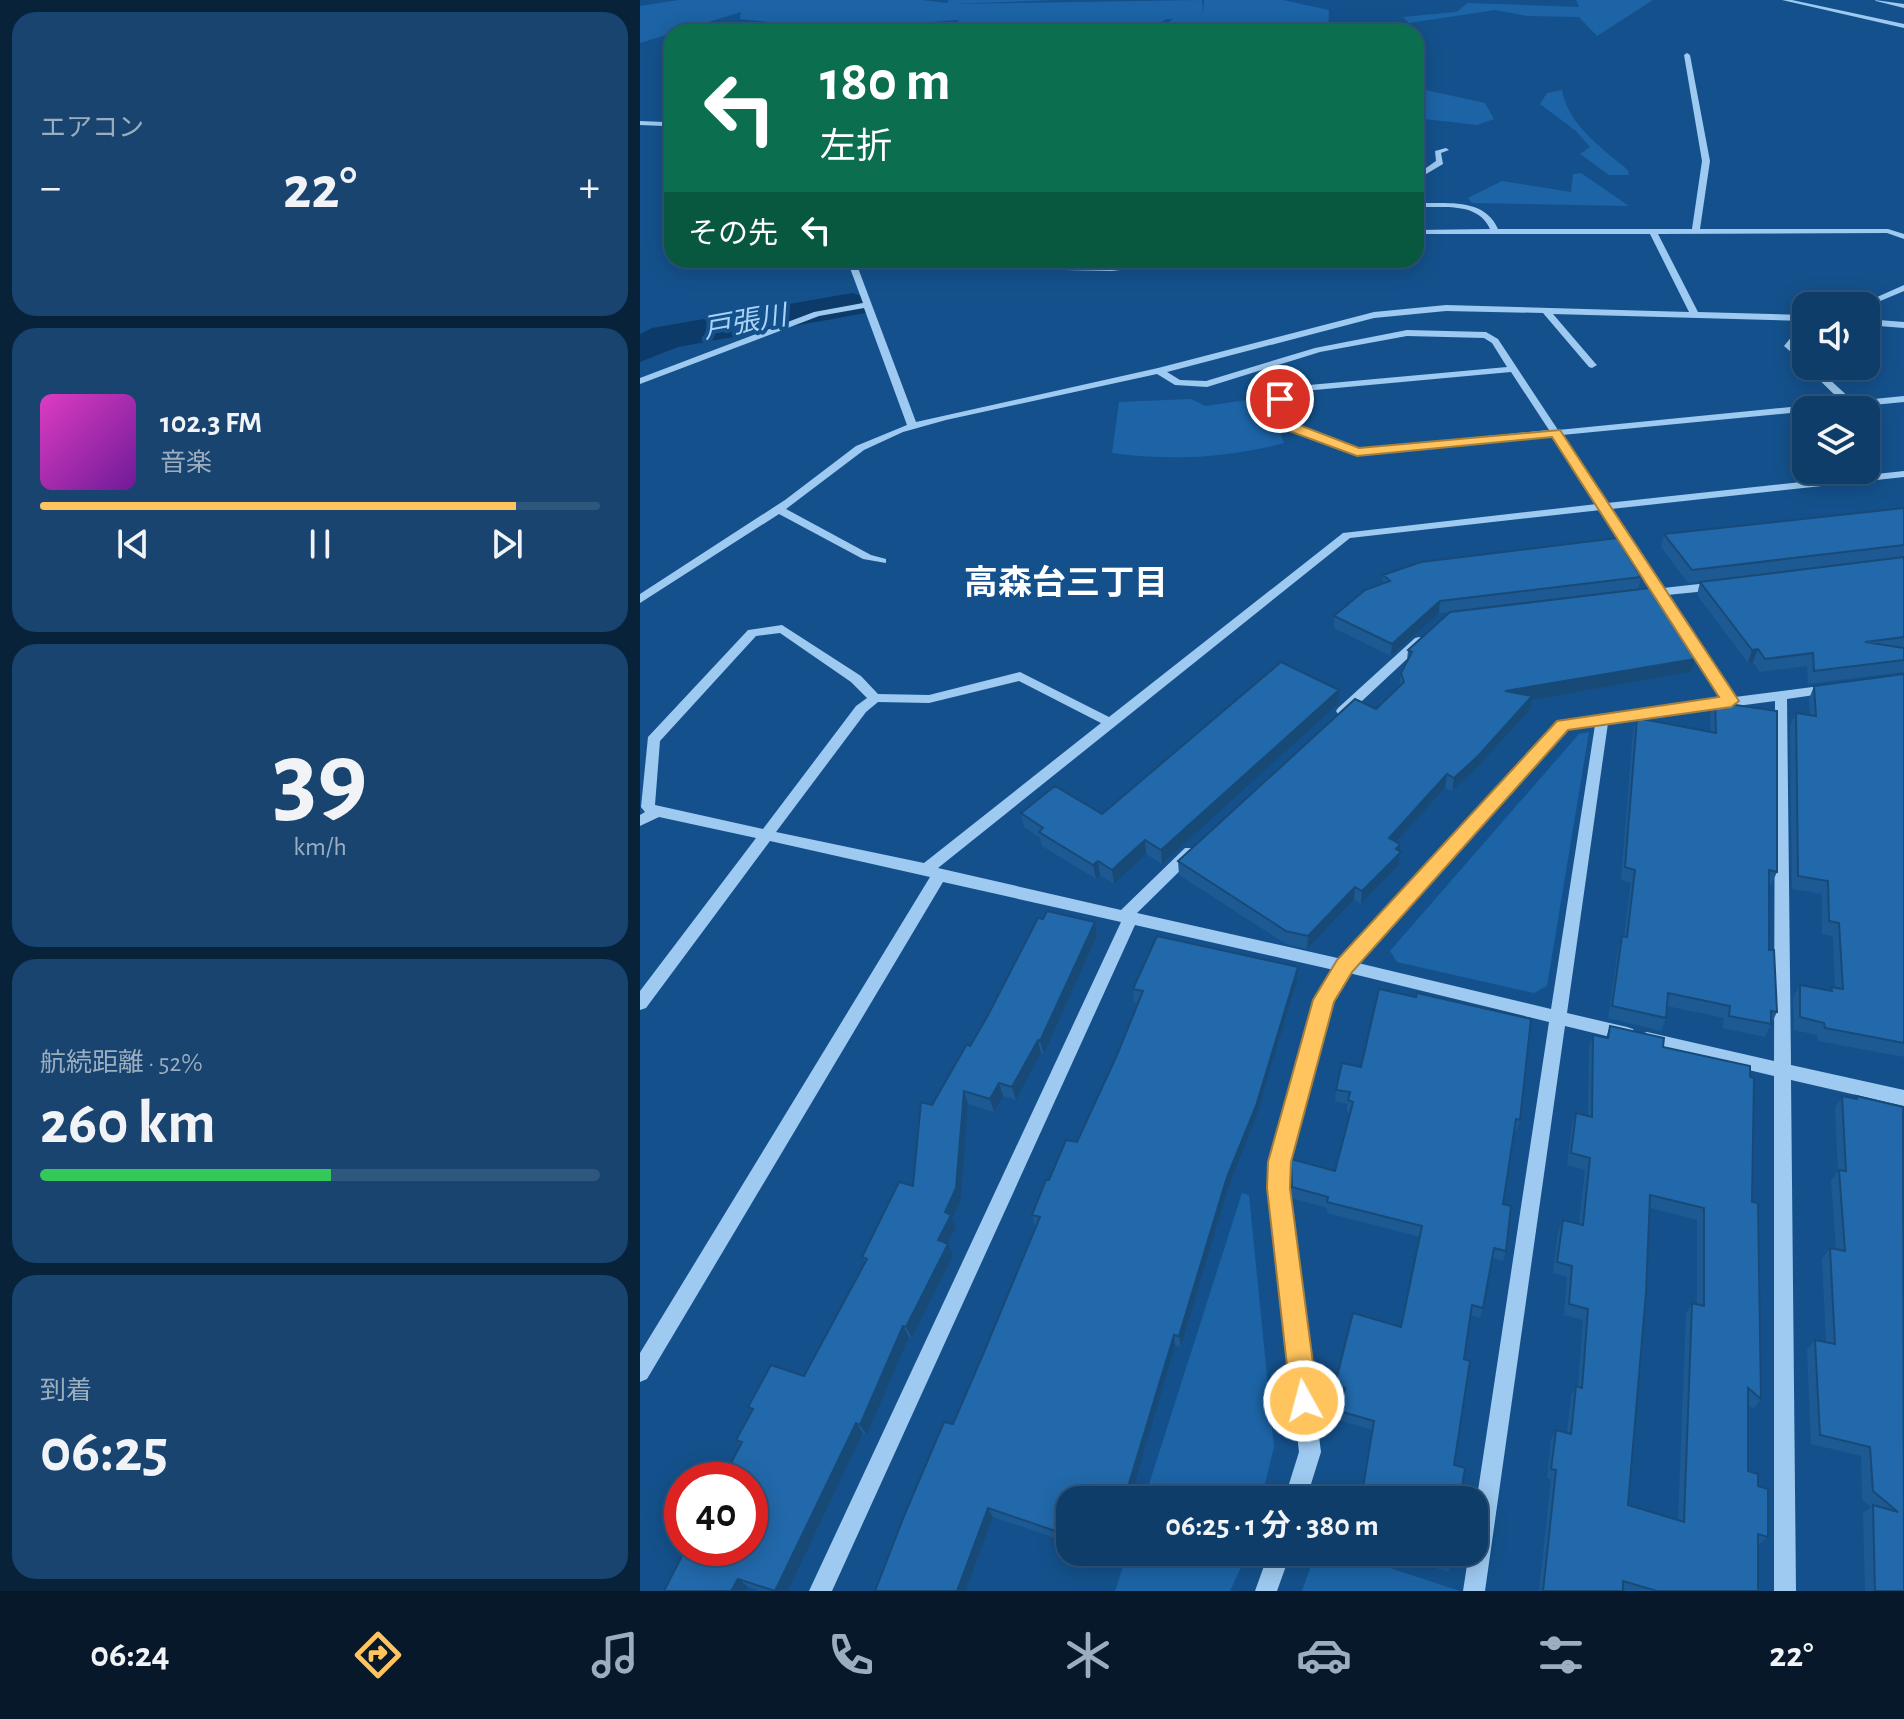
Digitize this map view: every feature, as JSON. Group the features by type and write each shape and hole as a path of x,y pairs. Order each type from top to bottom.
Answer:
{"street":[{"path":"1785,0 1904,26"},
{"path":"1878,0 1904,6"},
{"path":"1687,55 1706,161 1696,229"},
{"path":"640,123 664,124"},
{"path":"1424,173 1440,162 1437,152 1446,150"},
{"path":"1424,205 1477,208 1492,220 1494,230"},
{"path":"1652,230 1694,314"},
{"path":"1424,232 1888,231 1904,237"},
{"path":"854,268 912,425"},
{"path":"1064,268 1120,268"},
{"path":"1880,298 1904,288"},
{"path":"640,381 817,314 866,305"},
{"path":"640,599 778,509 860,448 912,425 1159,371 1374,315 1446,308 1792,318"},
{"path":"1545,310 1592,365"},
{"path":"1880,323 1904,325"},
{"path":"1880,328 1890,324"},
{"path":"1159,371 1178,383 1207,384 1318,350 1407,333 1486,335 1495,341 1515,369 1731,701"},
{"path":"1515,369 1290,389 1280,399 1294,428 1357,452 1792,410"},
{"path":"1825,380 1842,396"},
{"path":"1880,401 1904,399"},
{"path":"640,1372 932,872 1111,723 1347,535 1904,474"},
{"path":"778,509 867,557 882,561"},
{"path":"1616,597 1736,583"},
{"path":"875,698 856,679 782,629 752,633 653,740 648,807 657,812 1345,966 1904,1098"},
{"path":"1327,725 1432,630"},
{"path":"640,1003 861,709 875,698 929,699 1020,676 1111,723"},
{"path":"1299,1486 1310,1452 1278,1188 1279,1162 1324,1000 1345,966 1563,725 1843,687"},
{"path":"1781,695 1785,1591"},
{"path":"1474,1591 1602,720"},
{"path":"640,821 657,812"},
{"path":"820,1591 1127,917 1200,842"},
{"path":"1266,1591 1275,1566"}],"shaded area":[{"path":"679,0 922,0 947,3 949,0 1054,0 951,4 1202,0 1203,15 1204,0 1283,0 1329,10 1328,24 1166,24 1173,19 1166,19 1159,24 959,24 958,20 920,24 787,24 740,19 741,12 702,24 664,24 664,36 640,43 640,6"},
{"path":"1576,0 1653,0 1597,36 1579,17 1527,16 1495,10 1409,23 1403,17 1456,12 1468,3 1579,7"},
{"path":"1424,90 1485,103 1494,119 1477,125 1424,119"},
{"path":"1562,90 1565,103 1579,125 1628,170 1629,175 1609,175 1580,154 1590,147 1576,131 1540,104 1547,93"},
{"path":"1581,173 1629,206 1472,203 1468,198 1502,181 1571,192 1573,174"},
{"path":"1268,397 1284,443 1198,457 1112,453 1119,402 1191,399 1205,406"},
{"path":"1589,732 1547,986 1534,993 1397,962 1390,951 1579,734"},
{"path":"1242,1193 1249,1195 1274,1447 1264,1486 1148,1486"},
{"path":"1123,1566 1242,1566 1230,1591 1115,1591"},
{"path":"1311,1566 1384,1566 1460,1591 1302,1591"}],"building":[{"path":"1904,508 1904,545 1692,570 1664,534"},
{"path":"1617,538 1641,577 1440,601 1392,644 1334,616 1365,590 1390,581 1383,575 1421,562"},
{"path":"1904,557 1904,637 1865,642 1904,648 1904,660 1814,671 1813,653 1765,659 1758,649 1752,650 1700,582"},
{"path":"1650,588 1695,659 1505,691 1532,696 1478,756 1454,778 1447,774 1389,838 1400,844 1396,849 1401,852 1362,891 1355,887 1308,936 1286,931 1178,861 1355,699 1376,709 1404,682 1401,673 1412,652 1408,650 1450,612"},
{"path":"1281,662 1339,690 1161,850 1145,840 1112,870 1098,861 1093,865 1039,832 1043,828 1021,813 1055,786 1102,814"},
{"path":"1904,674 1904,1043 1825,1028 1824,1023 1800,1017 1800,985 1832,991 1831,987 1843,989 1839,923 1829,921 1828,881 1798,876 1796,713 1816,716 1814,686"},
{"path":"1715,702 1777,711 1777,872 1769,870 1769,950 1774,950 1777,1012 1771,1011 1771,1024 1729,1016 1730,1006 1668,993 1666,1018 1612,1006 1622,936 1627,937 1635,870 1625,867 1637,718 1716,733"},
{"path":"1047,911 1095,922 1040,1041 1012,1087 999,1083 990,1099 964,1091 956,1188 945,1212 951,1215 938,1240 948,1244 906,1327 903,1326 860,1425 856,1423 775,1591 738,1579 731,1591 664,1591 677,1566 768,1566 768,1462 731,1462 742,1442 736,1440 753,1409 748,1407 771,1365 804,1376 867,1259 862,1257 899,1182 913,1186 921,1102 932,1105 967,1044 970,1046 987,1017 1038,918 1043,919"},
{"path":"1157,936 1298,967 1256,1106 1227,1177 1179,1336 1174,1335 1128,1486 1056,1486 1056,1531 988,1508 957,1591 875,1591 944,1422 953,1424 984,1352 1040,1217 1032,1215 1046,1180 1049,1180 1066,1140 1077,1142 1117,1055 1143,991 1133,989"},
{"path":"1379,989 1416,997 1417,993 1531,1019 1520,1120 1516,1119 1503,1204 1511,1206 1506,1251 1494,1248 1483,1308 1472,1305 1464,1359 1470,1361 1454,1465 1465,1468 1462,1486 1363,1486 1374,1421 1339,1411 1345,1388 1335,1384 1353,1313 1401,1327 1422,1226 1327,1202 1328,1197 1292,1187 1291,1159 1335,1171 1353,1102 1348,1100 1350,1092 1336,1090 1342,1063 1361,1067"},
{"path":"1610,1026 1664,1038 1663,1047 1750,1066 1750,1077 1754,1078 1752,1202 1758,1203 1761,1399 1748,1388 1748,1471 1758,1474 1758,1486 1768,1489 1768,1537 1758,1534 1758,1591 1657,1591 1623,1581 1623,1591 1543,1591 1556,1470 1551,1469 1556,1430 1571,1434 1576,1386 1582,1388 1588,1309 1569,1304 1572,1266 1557,1262 1563,1220 1583,1225 1590,1158 1571,1153 1576,1113 1592,1117 1593,1035 1608,1038","holes":["1650,1195 1704,1208 1704,1306 1692,1303 1684,1522 1628,1505 1646,1293"]},
{"path":"1842,1096 1857,1099 1856,1096 1903,1107 1904,1591 1875,1591 1873,1505 1898,1512 1873,1491 1870,1447 1820,1435 1815,1340 1835,1344 1830,1248 1845,1251 1839,1170 1846,1171"}],"waterway":[{"name":"戸張川","path":"640,349 667,337 852,305"}],"district":[{"name":"高森台三丁目","path":"1066,584"}],"route":[{"path":"1280,399 1294,428 1357,452 1556,433 1731,701 1563,725 1345,966 1324,1000 1279,1162 1278,1188 1304,1401"}]}
